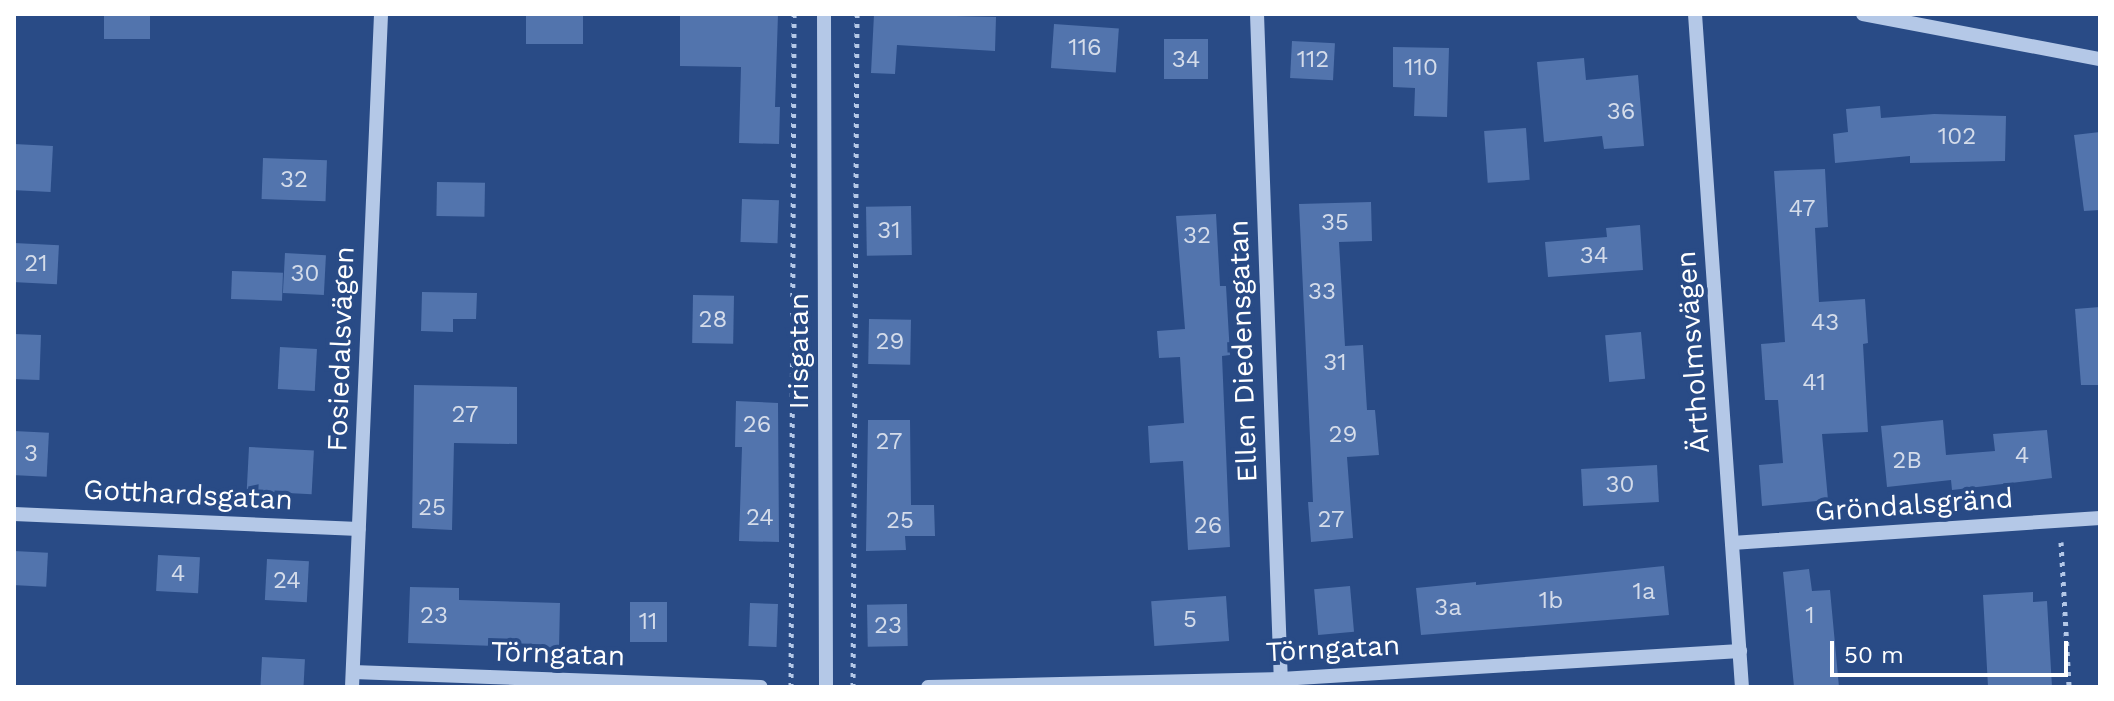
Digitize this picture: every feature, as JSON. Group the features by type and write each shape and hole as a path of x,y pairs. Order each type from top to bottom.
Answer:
{"street":[{"name":"Fosiedalsvägen","path":"352,680 381,14"},
{"name":"Irisgatan","path":"824,14 826,687"},
{"name":"Ellen Diedensgatan","path":"1257,14 1281,683"},
{"name":"Ärtholmsvägen","path":"1695,14 1742,687"},
{"path":"1863,14 2100,59"},
{"name":"Gotthardsgatan","path":"14,514 359,529"},
{"name":"Gröndalsgränd","path":"1732,543 2100,518"},
{"name":"Törngatan","path":"928,687 1281,683 1740,651"},
{"name":"Törngatan","path":"352,680 761,687"}],"path":[{"path":"791,687 794,14"},
{"path":"853,687 857,14"},
{"path":"2060,521 2069,687"}],"building":[{"path":"104,14 150,14 150,39 104,39"},
{"path":"526,14 583,14 583,44 526,44"},
{"path":"680,14 778,14 775,107 780,107 779,144 739,143 741,67 680,66"},
{"path":"874,14 996,17 995,51 897,45 895,74 871,73"},
{"path":"1054,24 1119,29 1116,72 1051,68"},
{"path":"1164,39 1208,39 1208,79 1164,79"},
{"path":"1292,41 1335,43 1333,80 1290,78"},
{"path":"1393,47 1449,48 1447,117 1414,116 1415,88 1393,87"},
{"path":"1584,58 1586,80 1638,75 1644,146 1604,149 1602,136 1544,142 1537,62"},
{"path":"1880,106 1881,118 1934,114 2006,116 2005,161 1910,163 1910,156 1835,163 1833,134 1848,132 1846,109"},
{"path":"1526,128 1530,180 1488,183 1484,131"},
{"path":"2100,132 2100,210 2084,211 2074,135"},
{"path":"14,144 53,146 51,192 14,190"},
{"path":"263,158 327,160 326,201 262,199"},
{"path":"1825,169 1828,227 1815,228 1819,302 1865,299 1868,343 1863,344 1868,432 1822,434 1828,500 1762,506 1759,465 1783,463 1778,400 1765,400 1761,344 1785,342 1774,171"},
{"path":"437,182 485,183 484,217 436,216"},
{"path":"742,199 779,200 777,243 740,242"},
{"path":"1371,202 1372,241 1339,242 1345,346 1363,345 1367,410 1375,410 1379,455 1347,457 1353,538 1311,542 1308,502 1313,502 1299,204"},
{"path":"911,206 912,255 867,256 866,207"},
{"path":"1216,214 1220,286 1226,286 1230,355 1222,356 1230,547 1188,550 1183,461 1150,463 1148,426 1184,423 1180,357 1159,358 1157,331 1185,329 1176,216"},
{"path":"1640,225 1643,270 1548,277 1545,242 1607,237 1606,228"},
{"path":"14,243 59,245 57,284 14,282"},
{"path":"285,253 326,255 324,295 283,293"},
{"path":"232,271 283,273 282,301 231,299"},
{"path":"422,292 477,293 476,319 453,319 453,332 421,331"},
{"path":"693,295 734,296 733,344 692,343"},
{"path":"2100,307 2100,385 2081,385 2075,309"},
{"path":"869,319 911,320 910,365 868,364"},
{"path":"1641,332 1645,379 1609,382 1605,335"},
{"path":"14,334 41,335 39,380 14,379"},
{"path":"280,347 317,349 315,391 278,389"},
{"path":"414,385 517,387 517,444 454,443 452,530 412,528"},
{"path":"736,401 778,403 779,542 739,541 742,447 735,447"},
{"path":"868,420 910,420 911,505 934,505 935,536 905,536 906,550 866,551"},
{"path":"1943,420 1946,455 1995,451 1993,434 2047,430 2052,478 1952,490 1951,480 1887,487 1881,426"},
{"path":"14,431 49,433 47,477 14,475"},
{"path":"249,447 314,450 312,494 247,491"},
{"path":"1657,465 1659,502 1583,506 1581,469"},
{"path":"14,551 48,553 46,587 14,585"},
{"path":"158,555 200,557 198,593 156,591"},
{"path":"267,559 309,561 307,602 265,600"},
{"path":"1664,566 1669,615 1421,635 1416,588"},
{"path":"1809,569 1812,591 1830,590 1839,687 1794,687 1783,572"},
{"path":"1350,586 1354,632 1318,635 1314,589"},
{"path":"410,587 459,588 459,600 560,603 559,648 408,643"},
{"path":"2033,592 2033,602 2047,601 2052,687 1988,687 1983,595"},
{"path":"1226,596 1229,641 1154,646 1151,601"},
{"path":"630,602 667,602 667,642 630,642"},
{"path":"750,603 778,604 776,647 748,646"},
{"path":"907,604 908,646 868,647 867,605"},
{"path":"262,657 305,659 303,687 260,687"}]}
